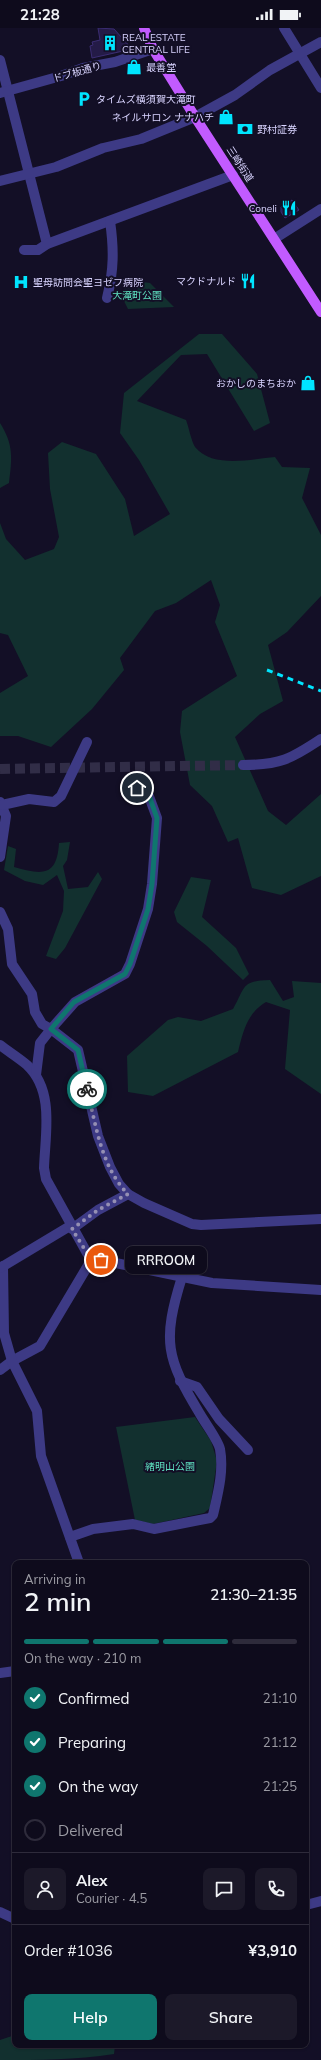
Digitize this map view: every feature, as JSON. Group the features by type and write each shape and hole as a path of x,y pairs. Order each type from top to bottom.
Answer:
{"main road":[{"name":"三崎街道","path":"144,28 153,49 195,117 234,175 321,312"}],"street":[{"path":"284,28 321,88"},
{"path":"0,181 56,167 103,148 141,139 164,128 195,117 235,95 270,70 321,42"},
{"name":"ドブ板通り","path":"4,92 61,76 83,68 115,62 153,49"},
{"path":"0,60 4,92 9,98 47,244"},
{"path":"24,250 38,250 47,244 234,175"},
{"path":"274,239 321,209"},
{"path":"107,298 112,281 114,248 110,221"},
{"path":"244,764 266,765 284,761 321,739"},
{"path":"0,857 6,816 1,803 29,799 54,802 61,796 87,742"},
{"path":"36,1075 40,1043 51,1029 74,1002 125,974 133,957 148,909 157,818 147,790 137,788"},
{"path":"0,912 8,929 12,964 32,994 35,1012 38,1018 42,1024 51,1029 78,1050 98,1136 110,1167 119,1184 128,1194 192,1224 201,1225 321,1219"},
{"path":"0,1045 28,1066 42,1085 46,1100 44,1168 46,1179 71,1228 87,1253 93,1257 182,1277 237,1286 321,1290"},
{"path":"77,1560 41,1456 37,1411 12,1361 4,1332 1,1267 128,1194"},
{"path":"0,1370 12,1361 40,1346 93,1257"},
{"path":"70,1537 93,1528 133,1524 154,1529 210,1518 213,1515 220,1482 220,1447 180,1381 171,1352 169,1337 173,1305 182,1277"},
{"path":"180,1381 197,1387 219,1419 248,1450"},
{"path":"0,1673 12,1671"},
{"path":"309,1903 321,1901"},
{"path":"0,1912 12,1917"}],"green space":[{"name":"大滝町公園","path":"126,280 150,283 174,307 128,309 123,299"},
{"path":"199,334 222,334 257,374 270,423 254,431 207,354 181,355 137,401 186,420 195,447 203,454 212,458 244,461 275,457 282,467 310,468 302,498 321,535 321,596 287,632 268,645 283,701 260,714 235,737 268,811 286,825 321,794 321,876 281,895 252,888 238,838 228,842 212,806 190,785 180,732 182,711 237,676 215,622 220,605 211,580 176,603 155,611 120,658 124,670 92,709 51,747 18,736 0,736 0,693 28,676 8,635 0,633 0,523 6,539 25,560 54,549 59,537 50,489 48,453 62,442 96,454 125,499 134,536 170,514 139,460 120,433 124,393"},
{"path":"0,423 5,431 10,445 11,467 9,483 0,488"},
{"path":"70,842 67,860 63,866 68,889 88,887 98,872 102,879 65,948 56,959 46,956 63,911 64,891 57,875 43,885 25,881 4,870 8,846 16,849 14,867 40,872 51,868 55,862 58,854 59,843"},
{"path":"191,877 211,880 202,917 236,948 249,974 243,980 207,946 177,922 174,912"},
{"path":"270,980 283,1001 294,997 292,981 321,983 321,1094 285,1069 290,1010 266,1002 250,1017 244,1030 238,1052 153,1096 128,1092 127,1056 168,1020 178,1017 201,1021 233,1009 246,986 254,982"},
{"name":"緒明山公園","path":"195,1417 211,1441 217,1461 210,1508 204,1513 153,1524 135,1520 116,1427"},
{"path":"12,2036 12,2048 115,2048 114,2054 100,2056 71,2059 0,2060 0,2040"}],"building":[{"name":"REAL ESTATE CENTRAL LIFE","path":"98,28 114,29 132,49 92,58 90,46 93,45 92,42 100,40"},
{"name":"Coneli","path":"292,200 299,210 285,218 281,212 281,207"}],"tunnel":[{"path":"0,769 243,765"}],"railway":[{"path":"267,670 321,691"}],"way so far":[{"path":"87,1089 98,1136 110,1167 119,1184 128,1194 98,1210 72,1229 87,1253 101,1260"}],"place":[{"name":"REAL ESTATE CENTRAL LIFE","path":"110,43"},
{"name":"最善堂","path":"134,67"},
{"name":"タイムズ横須賀大滝町","path":"84,99"},
{"name":"ネイルサロン ナナハチ","path":"226,117"},
{"name":"野村証券","path":"245,129"},
{"name":"Coneli","path":"289,208"},
{"name":"マクドナルド","path":"248,281"},
{"name":"聖母訪問会聖ヨゼフ病院","path":"21,282"},
{"name":"おかしのまちおか","path":"308,383"},
{"name":"RRROOM","path":"101,1260"}],"route":[{"path":"87,1089 78,1050 51,1029 74,1002 125,974 130,964 148,909 152,884 157,818 147,790 137,788"}]}
